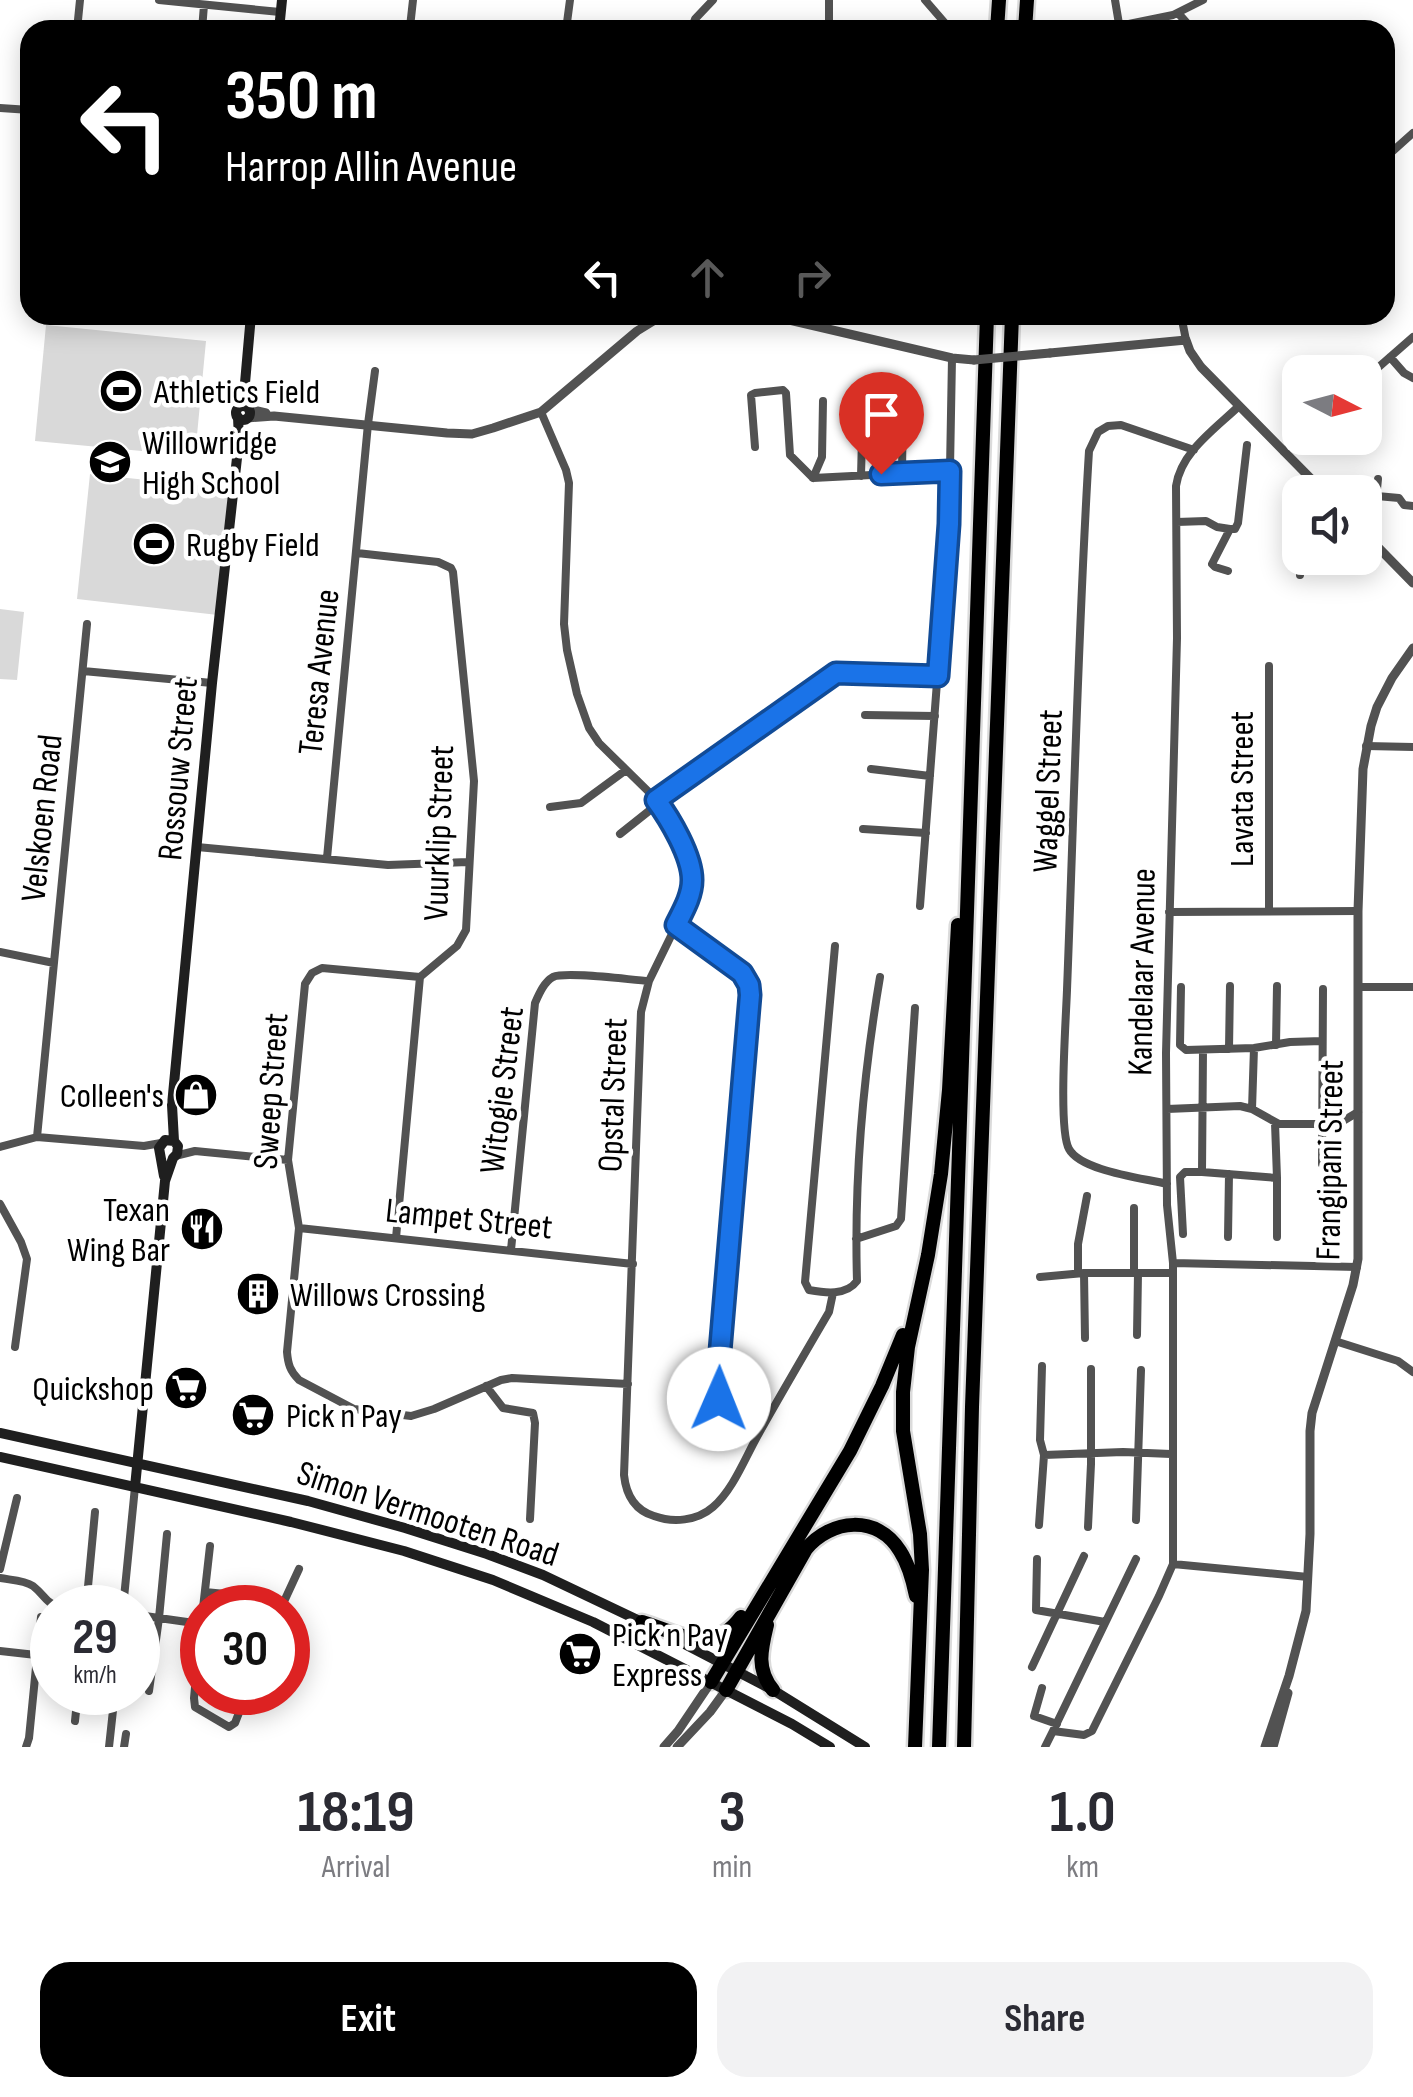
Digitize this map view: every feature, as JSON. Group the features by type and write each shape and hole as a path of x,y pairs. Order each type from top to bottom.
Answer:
{"highway":[{"path":"939,1747 987,325"},
{"path":"964,1747 1012,325"},
{"path":"915,1747 921,1549 903,1411 908,1347 936,1214 947,1115 973,710"},
{"path":"710,1682 861,1430 901,1341 920,1287"},
{"path":"726,1690 806,1550 815,1539 844,1524 876,1530 899,1550 911,1576 920,1617"},
{"path":"642,1622 699,1640 722,1636 732,1629 788,1551"},
{"path":"772,1605 760,1660 765,1680 773,1690"}],"main road":[{"name":"Rossouw Street","path":"135,1487 165,1146 244,413 250,325"},
{"path":"165,1146 164,1158 174,1157"},
{"name":"Rossouw Street","path":"165,1180 174,1157"},
{"name":"Simon Vermooten Road","path":"0,1434 308,1501 486,1554 544,1575 642,1622 773,1690 865,1747"},
{"name":"Simon Vermooten Road","path":"0,1458 291,1522 404,1551 493,1580 593,1622 830,1747"}],"street":[{"path":"159,0 281,6"},
{"path":"695,20 713,0"},
{"path":"926,0 943,20"},
{"path":"1151,20 1178,13 1203,0"},
{"path":"203,20 204,5"},
{"path":"1178,13 1184,20"},
{"path":"244,413 472,434 541,412 646,325"},
{"path":"818,325 974,360 1186,340"},
{"path":"1183,325 1194,358 1282,450"},
{"path":"1382,364 1413,337"},
{"path":"1390,357 1413,378"},
{"path":"920,906 949,524 952,358"},
{"name":"Teresa Avenue","path":"327,858 376,371"},
{"path":"755,446 750,395 783,390 790,455 813,478 950,471"},
{"path":"902,474 903,396"},
{"path":"860,476 863,400"},
{"path":"813,478 822,457 824,401"},
{"name":"Kandelaar Avenue","path":"1172,1564 1173,1268 1166,1204 1169,912 1178,638 1176,480 1181,465 1239,406"},
{"name":"Opstal Street","path":"541,412 569,482 564,624 578,694 589,728 599,743 658,802 687,856 692,881 690,896 649,982 641,1012 624,1475 629,1498 646,1513 668,1519 696,1518 717,1504 762,1428"},
{"name":"Waggel Street","path":"1167,1184 1091,1166 1076,1158 1067,1146 1064,1125 1069,932 1089,451 1098,432 1114,425 1194,450"},
{"path":"1176,522 1206,521 1217,527 1236,527 1247,445"},
{"path":"1287,455 1307,475"},
{"path":"1382,496 1398,498 1413,506"},
{"path":"1228,571 1212,564 1230,529"},
{"path":"1382,551 1413,583"},
{"name":"Vuurklip Street","path":"357,553 438,562 454,572 474,781 466,930 457,946 420,977"},
{"name":"Velskoen Road","path":"37,1137 86,624"},
{"name":"Frangipani Street","path":"1264,1747 1306,1612 1310,1430 1359,1249 1358,911 1366,746 1384,690 1413,648"},
{"name":"Lavata Street","path":"1268,912 1269,666"},
{"path":"83,671 212,682"},
{"path":"620,834 836,673 938,676"},
{"path":"865,716 936,716"},
{"path":"1366,746 1413,747"},
{"path":"871,769 930,776"},
{"path":"550,807 581,803 626,770"},
{"path":"863,829 926,833"},
{"path":"197,846 403,865 468,862"},
{"path":"1169,912 1358,911"},
{"path":"676,925 742,973 749,985 717,1391 730,1413 762,1428 829,1312 833,1293"},
{"path":"835,946 804,1282 809,1290 833,1293 853,1286 856,1281 866,1076 880,977"},
{"path":"0,952 54,962"},
{"name":"Sweep Street","path":"420,977 322,968 308,977 305,984 288,1160 299,1228 288,1364 298,1380 354,1409 411,1416 486,1386"},
{"name":"Witogie Street","path":"512,1250 535,1003 542,989 553,977 567,975 649,982"},
{"path":"396,1238 420,977"},
{"path":"1229,1049 1230,986"},
{"path":"1276,1046 1277,986"},
{"path":"1181,987 1180,1045 1186,1050 1322,1041"},
{"path":"1359,987 1413,987"},
{"path":"1322,1164 1323,989"},
{"path":"856,1239 896,1226 902,1219 915,1008"},
{"path":"1252,1109 1254,1048"},
{"path":"1202,1172 1203,1050"},
{"path":"1167,1109 1240,1106 1275,1123 1321,1124 1338,1124 1358,1112"},
{"path":"1275,1123 1277,1237"},
{"path":"1338,1124 1358,1140"},
{"path":"0,1147 37,1137 288,1160"},
{"path":"174,1157 195,1151"},
{"path":"1184,1234 1180,1177 1185,1172 1276,1178"},
{"path":"1228,1237 1229,1174"},
{"path":"1085,1338 1078,1244 1087,1196"},
{"path":"0,1204 27,1260 15,1347"},
{"path":"1134,1208 1137,1335"},
{"name":"Lampet Street","path":"299,1228 633,1264"},
{"path":"1040,1277 1173,1268 1357,1267"},
{"path":"1335,1341 1398,1361 1413,1372"},
{"path":"1040,1525 1044,1455 1040,1440 1042,1366"},
{"path":"1088,1527 1091,1369"},
{"path":"1136,1520 1141,1370"},
{"path":"530,1519 533,1413 503,1408 486,1386 512,1378 628,1384"},
{"path":"1044,1455 1171,1454"},
{"path":"124,1585 135,1487"},
{"path":"0,1569 17,1498"},
{"path":"88,1585 95,1512"},
{"path":"160,1608 167,1534"},
{"path":"206,1585 210,1546"},
{"path":"1032,1667 1084,1556"},
{"path":"1046,1747 1136,1558"},
{"path":"1037,1559 1035,1609 1105,1622"},
{"path":"1042,1688 1034,1716 1055,1728 1084,1735 1092,1731 1172,1564 1308,1577"},
{"path":"291,1585 299,1568"},
{"path":"0,1578 31,1585"},
{"path":"0,1651 30,1654"},
{"name":"Frangipani Street","path":"1273,1747 1287,1700 1289,1676"},
{"path":"664,1747 710,1682"},
{"path":"677,1747 726,1690"},
{"path":"26,1747 31,1715"},
{"path":"75,1721 76,1715"},
{"path":"109,1747 112,1715"},
{"path":"209,1715 229,1728 238,1715"},
{"path":"124,1747 126,1734"}],"shaded area":[{"name":"Athletics Field","path":"46,325 206,341 195,456 35,441"},
{"name":"Rugby Field","path":"90,474 232,489 218,615 77,599"},
{"path":"0,609 24,612 17,680 0,679"}],"place":[{"name":"Athletics Field","path":"121,391"},
{"name":"Willowridge High School","path":"110,462"},
{"name":"Rugby Field","path":"154,544"},
{"name":"Colleen's","path":"196,1095"},
{"name":"Texan Wing Bar","path":"202,1229"},
{"name":"Willows Crossing","path":"258,1294"},
{"name":"Quickshop","path":"186,1388"},
{"name":"Pick n Pay","path":"253,1415"},
{"name":"Pick n Pay Express","path":"580,1654"}],"route":[{"path":"719,1399 749,985 742,973 676,925 690,896 691,869 656,800 836,673 938,676 950,471 881,474"}]}
